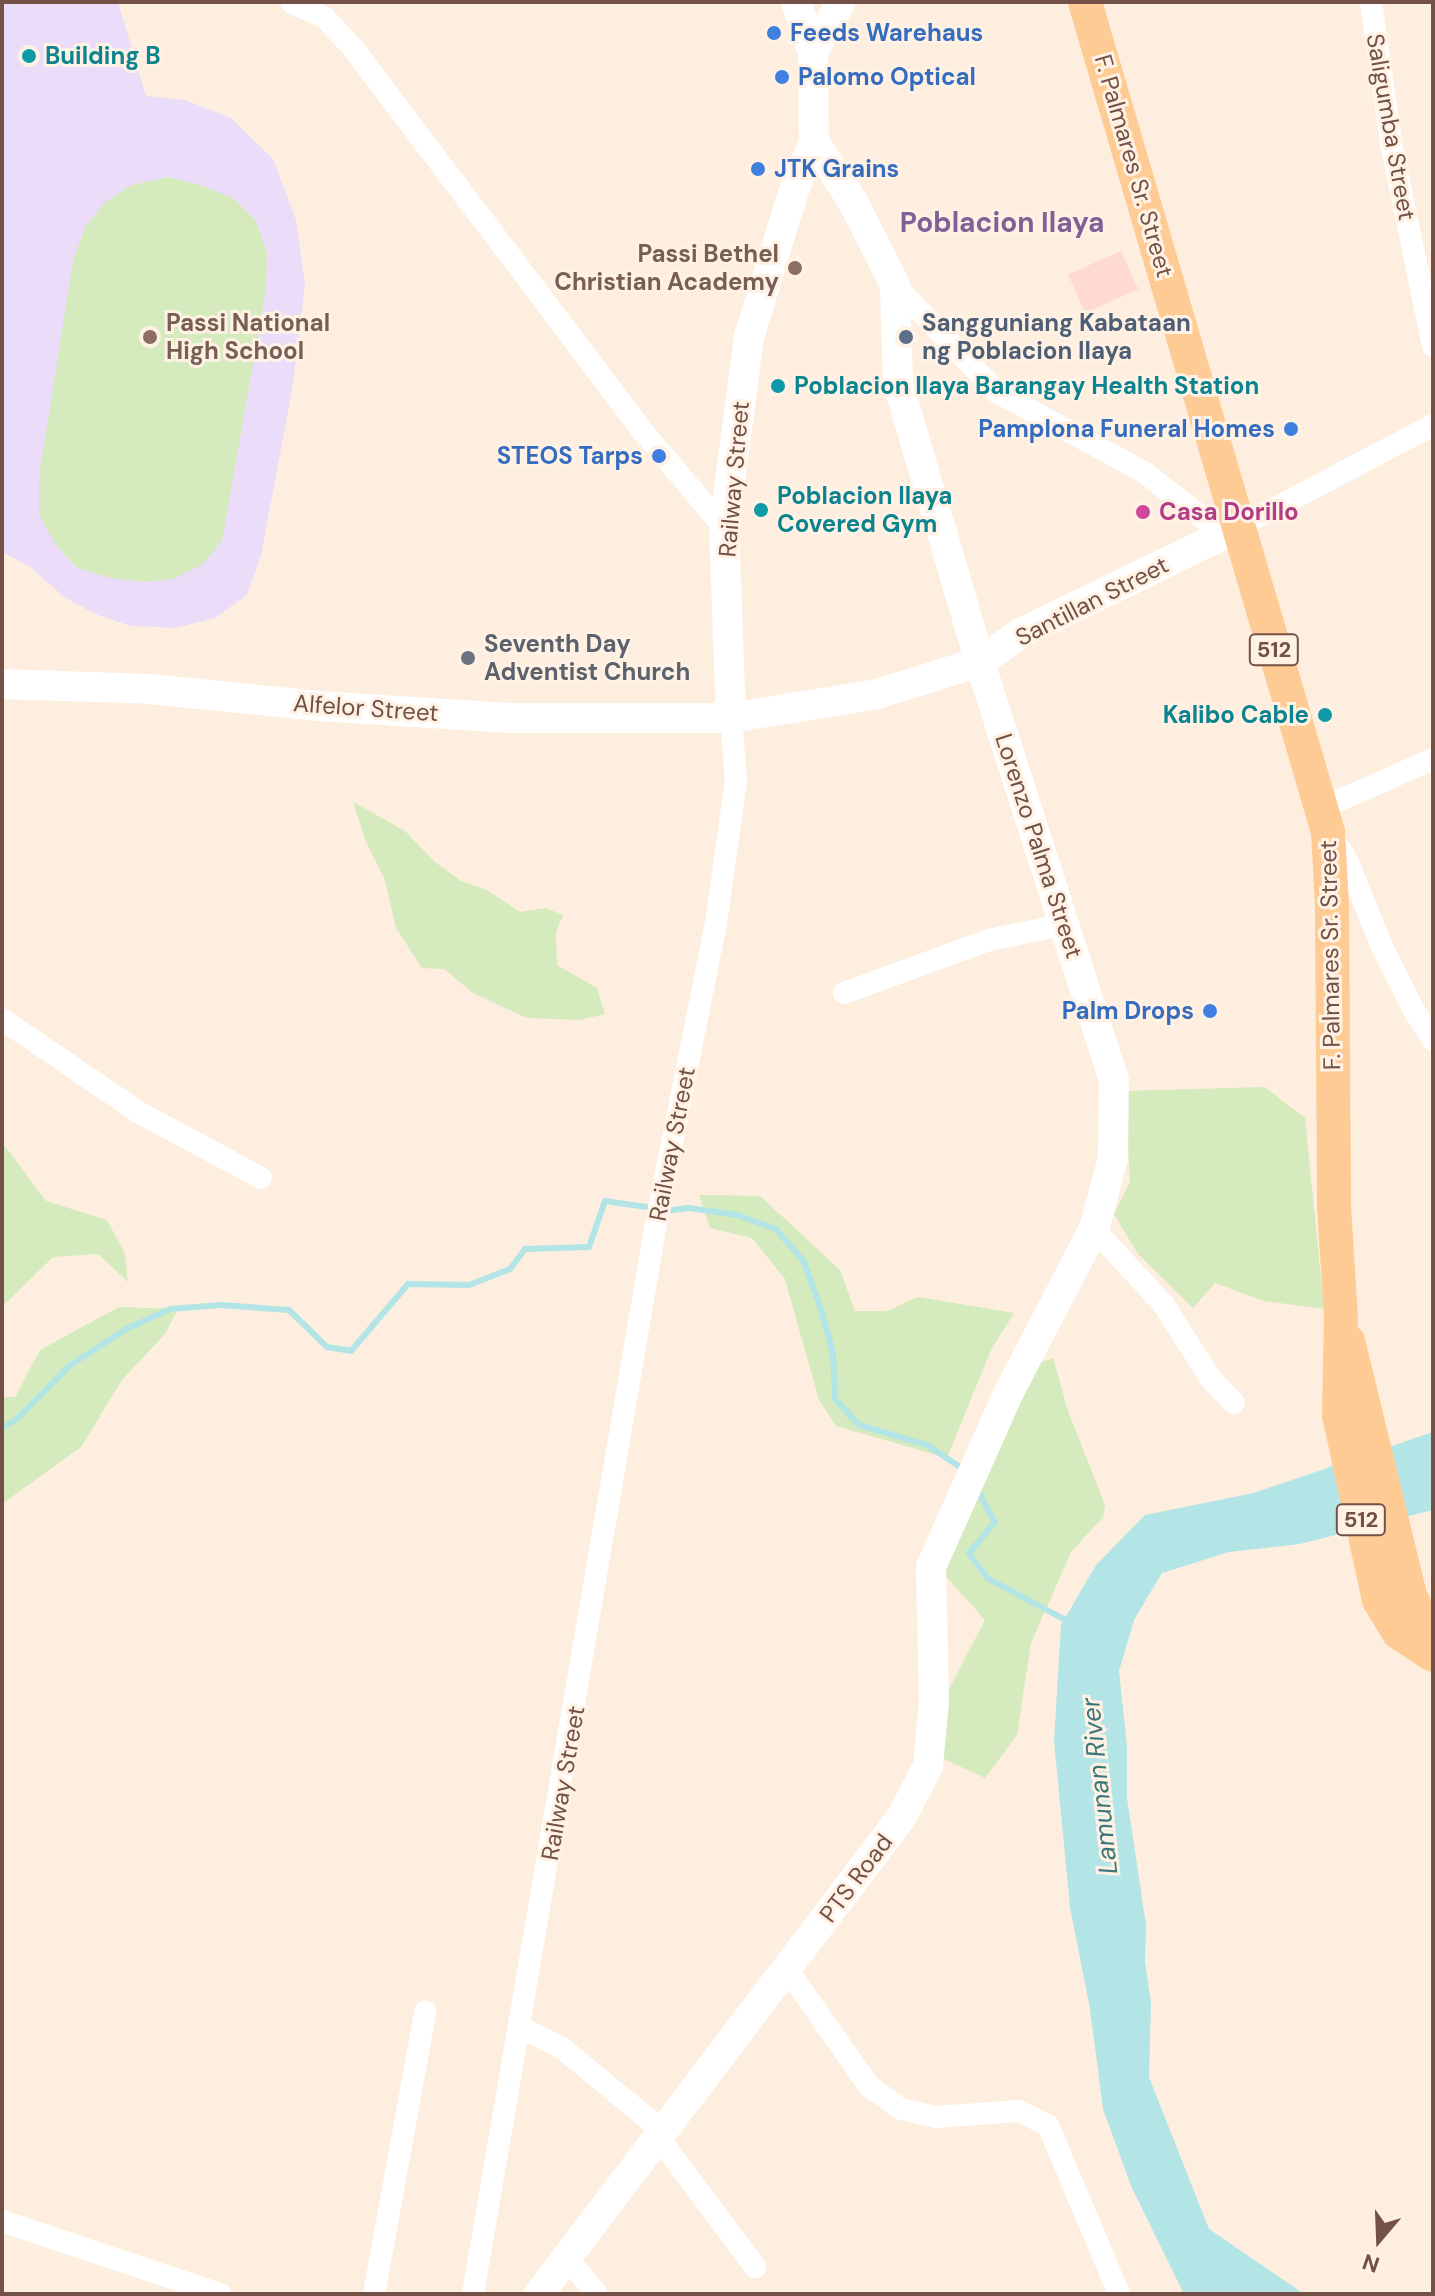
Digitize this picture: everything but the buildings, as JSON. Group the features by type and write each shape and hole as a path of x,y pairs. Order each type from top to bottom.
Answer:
{"main road":[{"path":"796,2 813,52"},
{"name":"Railway Street","path":"731,718 724,527 749,337 793,193 814,141 813,52 841,2"},
{"name":"F. Palmares Sr. Street","path":"1085,2 1230,530 1325,820 1332,907 1334,1206 1341,1318 1359,1440"},
{"path":"814,141 854,204 895,285"},
{"name":"Lorenzo Palma Street","path":"895,285 898,383 1042,863 1066,924 1114,1080 1113,1158 1094,1229 1009,1392"},
{"name":"Santillan Street","path":"731,718 877,694 980,662 1021,633 1160,568 1230,530"},
{"name":"Alfelor Street","path":"2,684 149,689 319,706 511,718 731,718"},
{"name":"PTS Road","path":"539,2294 901,1818 928,1766 934,1701 931,1567 1009,1392"},
{"name":"512","path":"1359,1440 1414,1608 1433,1645"},
{"name":"512","path":"1359,1440 1379,1600 1398,1632 1433,1655"}],"street":[{"path":"291,2 325,18 353,48 645,434 724,527"},
{"name":"Saligumba Street","path":"1371,2 1391,143 1433,346"},
{"path":"895,285 997,392 1144,472 1230,530"},
{"name":"Santillan Street","path":"1230,530 1433,425"},
{"name":"Railway Street","path":"473,2294 657,1218 716,923 736,781 731,718"},
{"path":"1433,759 1325,820 1347,860 1401,985 1433,1040"},
{"path":"844,993 989,940 1066,924"},
{"path":"2,1019 140,1113 261,1178"},
{"path":"1094,1229 1163,1304 1211,1379 1234,1403"},
{"path":"787,1969 869,2086 901,2109 935,2117 1019,2111 1048,2125 1119,2294"},
{"path":"374,2294 425,2012"},
{"path":"520,2027 562,2048 662,2135 755,2267"},
{"path":"2,2221 220,2294"},
{"path":"567,2258 597,2294"}],"shaded area":[{"name":"Passi National High School","path":"2,2 118,2 146,96 185,100 231,118 273,159 296,220 305,285 292,390 261,555 247,595 215,618 175,628 131,626 95,614 63,596 29,566 2,552"},
{"path":"1121,251 1138,289 1085,313 1068,275"}],"green space":[{"path":"168,177 201,185 234,199 256,221 267,253 266,290 222,541 203,564 173,579 145,582 111,578 77,568 56,545 39,514 39,476 73,261 85,227 105,202 132,185"},
{"path":"353,802 405,831 435,862 461,881 487,890 520,912 546,908 563,915 556,932 557,965 597,988 605,1014 580,1020 527,1018 473,993 444,969 422,968 396,928 385,880 366,842"},
{"path":"1265,1087 1305,1118 1324,1309 1264,1301 1215,1283 1193,1308 1138,1254 1114,1214 1130,1182 1125,1091"},
{"path":"2,1142 46,1201 107,1220 125,1254 128,1282 98,1254 53,1257 2,1307"},
{"path":"699,1195 760,1196 840,1270 855,1311 887,1311 918,1297 1014,1313 991,1350 947,1458 836,1426 819,1400 785,1279 752,1238 710,1228"},
{"path":"119,1307 178,1309 165,1334 122,1380 81,1447 2,1504 2,1397 15,1397 40,1350"},
{"path":"1053,1358 1068,1411 1105,1505 1103,1517 1071,1552 1031,1643 1017,1735 985,1778 942,1758 933,1720 985,1620 943,1573 1037,1364"}],"water":[{"name":"Lamunan River","path":"1433,1432 1433,1510 1300,1544 1229,1552 1162,1573 1134,1620 1119,1671 1127,1746 1127,1798 1146,1925 1145,1962 1151,2003 1149,2077 1209,2229 1304,2294 1184,2294 1131,2186 1103,2109 1090,2009 1070,1907 1054,1741 1061,1625 1096,1565 1145,1515 1254,1493"}],"waterway":[{"path":"2,1428 17,1419 69,1366 126,1329 170,1309 221,1305 289,1310 327,1347 351,1351 408,1284 469,1285 510,1269 525,1249 589,1247 605,1201 653,1208"},
{"path":"664,1211 689,1208 737,1215 776,1229 804,1262 821,1310 833,1353 835,1399 859,1425 927,1445 966,1471"},
{"path":"976,1487 995,1522 969,1553 987,1578 1069,1622"}],"place":[{"name":"Feeds Warehaus","path":"774,33"},
{"name":"Building B","path":"29,56"},
{"name":"Palomo Optical","path":"782,77"},
{"name":"JTK Grains","path":"758,169"},
{"name":"Passi Bethel Christian Academy","path":"795,268"},
{"name":"Passi National High School","path":"150,337"},
{"name":"Sangguniang Kabataan ng Poblacion Ilaya","path":"906,337"},
{"name":"Poblacion Ilaya Barangay Health Station","path":"778,386"},
{"name":"Pamplona Funeral Homes","path":"1291,429"},
{"name":"STEOS Tarps","path":"659,456"},
{"name":"Poblacion Ilaya Covered Gym","path":"761,510"},
{"name":"Casa Dorillo","path":"1143,512"},
{"name":"Seventh Day Adventist Church","path":"468,658"},
{"name":"Kalibo Cable","path":"1325,715"},
{"name":"Palm Drops","path":"1210,1011"}],"district":[{"name":"Poblacion Ilaya","path":"1002,223"}]}
